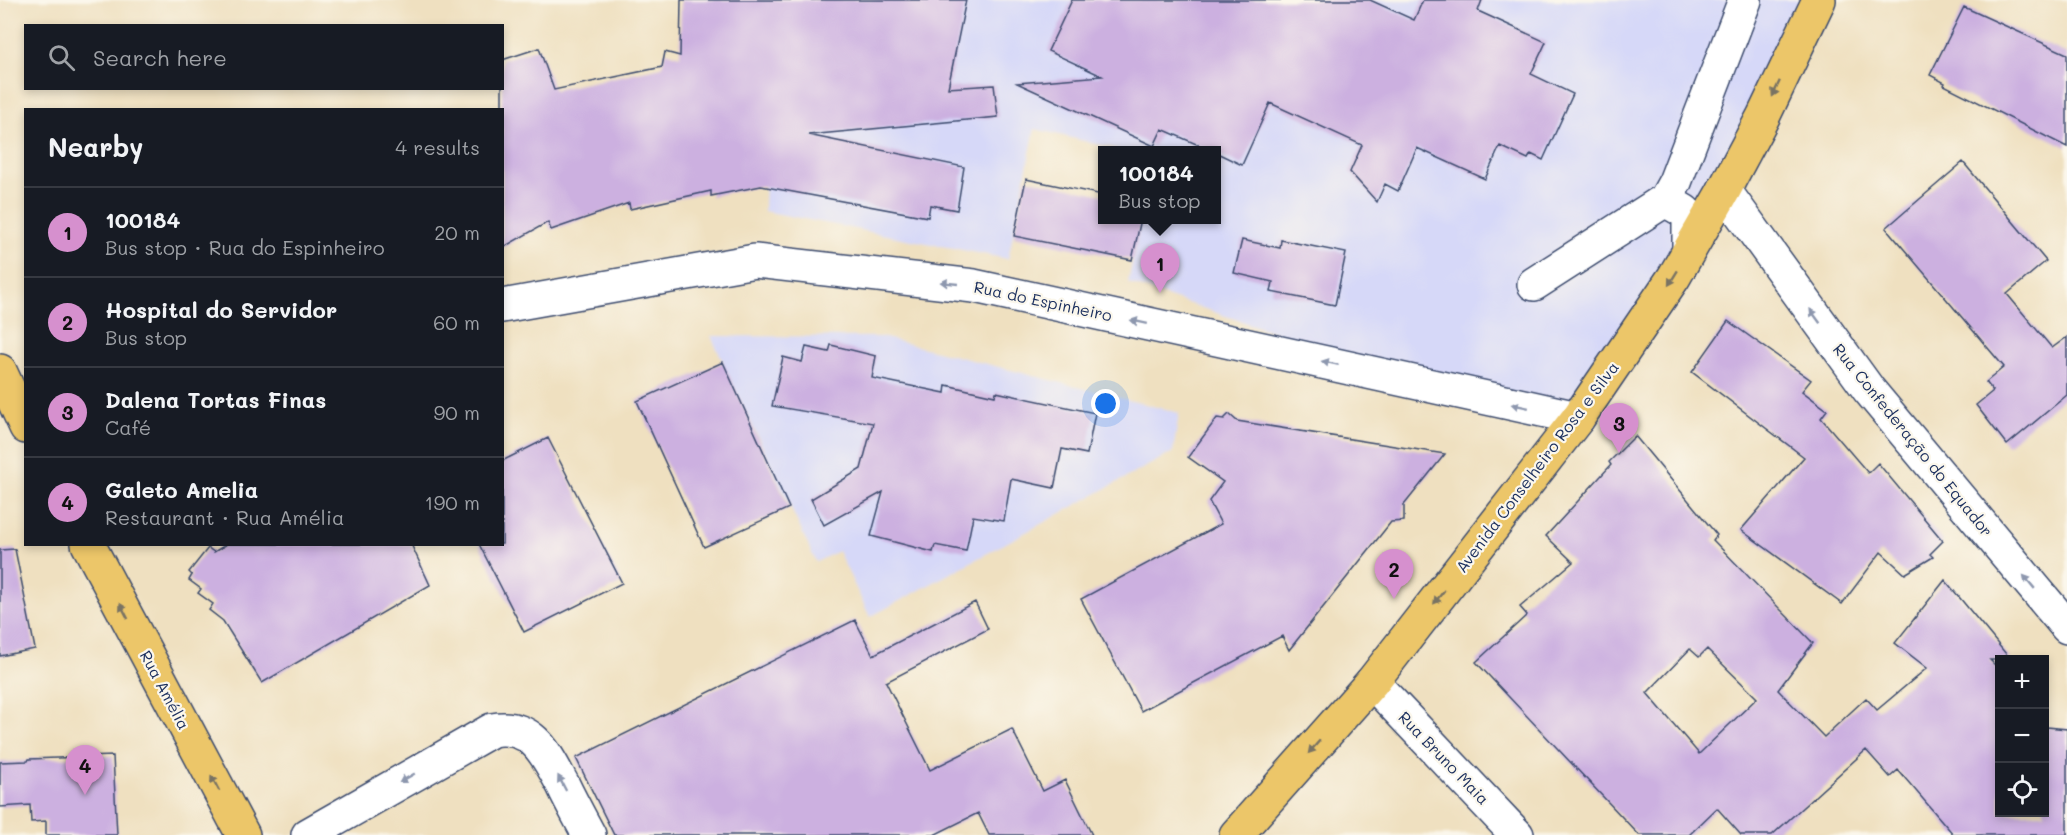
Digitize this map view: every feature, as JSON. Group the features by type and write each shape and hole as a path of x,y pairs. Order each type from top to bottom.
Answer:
{"main road":[{"name":"Avenida Conselheiro Rosa e Silva","path":"1236,835 1372,682 1578,418 1674,277 1763,117 1819,0"},
{"path":"0,372 16,411"},
{"name":"Rua Amélia","path":"89,546 243,835"}],"street":[{"path":"1534,284 1670,191 1745,0"},
{"path":"1670,191 1697,192 1730,179"},
{"name":"Rua Confederação do Equador","path":"1730,179 1869,390 2067,627"},
{"path":"1670,191 1689,216 1689,250"},
{"name":"Rua do Espinheiro","path":"504,306 755,261 974,286 1578,418"},
{"name":"Rua Bruno Maia","path":"1372,682 1517,835"},
{"path":"308,835 492,730 505,728 518,730 533,740 546,754 589,835"}],"shaded area":[{"path":"770,0 1818,0 1578,418 1437,387 1128,283 1140,224 1221,224 1221,146 1105,146 1035,129 1008,259 764,211"},
{"path":"711,336 881,337 1179,413 1173,452 870,617 838,551 816,562"}],"building":[{"path":"681,0 966,0 948,88 994,85 998,117 808,135 964,167 957,210 930,205 928,217 761,186 711,196 711,191 630,209 629,203 551,230 548,222 504,247 502,90 504,90 504,59 539,48 554,90 662,67 665,52 680,56"},
{"path":"1072,0 1370,0 1414,20 1423,0 1482,0 1478,11 1546,42 1531,74 1573,94 1543,160 1531,154 1528,159 1500,146 1485,179 1417,148 1398,191 1385,184 1377,202 1350,172 1362,145 1270,103 1242,165 1221,155 1221,146 1201,146 1162,129 1154,146 1017,83 1102,76 1048,51"},
{"path":"1964,7 2067,54 2067,147 1944,85 1945,83 1930,75"},
{"path":"1963,162 2046,261 2007,294 2052,348 2067,337 2067,395 2007,445 1976,405 1993,391 1986,382 2004,367 1886,228"},
{"path":"1026,179 1098,194 1098,224 1140,224 1132,260 1014,236"},
{"path":"1242,240 1280,248 1281,240 1346,253 1335,305 1271,292 1273,282 1234,273"},
{"path":"1728,321 1811,380 1802,391 1827,410 1821,418 1868,473 1878,463 1943,541 1930,554 1933,557 1905,574 1881,552 1842,604 1741,530 1804,457 1692,372"},
{"path":"831,345 876,356 872,378 945,393 946,385 995,396 996,392 1095,413 1087,454 1062,449 1054,488 1011,479 1004,521 973,516 966,551 935,545 933,552 871,536 883,492 824,525 811,499 861,469 873,423 772,406 783,357 802,362 806,347 829,352"},
{"path":"723,362 789,508 704,547 637,401"},
{"path":"1229,414 1237,421 1445,454 1404,505 1404,521 1391,522 1289,650 1282,636 1141,711 1081,599 1221,524 1209,501 1223,482 1188,457 1217,418 1224,419"},
{"path":"1635,436 1717,535 1713,540 1813,643 1778,690 1824,737 1866,698 1877,710 1927,668 1895,643 1945,580 2007,655 1995,655 1995,660 1990,660 1995,665 1995,817 2049,817 2049,727 2067,729 2067,835 1954,835 1898,770 1890,777 1866,750 1772,835 1741,835 1717,808 1689,835 1639,835 1476,662 1527,615 1520,607 1573,562 1546,536 1611,465 1609,462","holes":["1690,649 1699,657 1707,649 1757,698 1699,754 1647,693"]},
{"path":"548,438 622,583 524,632 480,546 504,546 504,460"},
{"path":"224,546 412,546 430,585 262,683 223,621 209,610 213,604 198,593 201,589 189,580 192,575 189,572 208,548 214,552"},
{"path":"15,549 35,649 0,656 0,550"},
{"path":"975,602 988,629 886,682 930,770 1012,729 1043,791 1065,780 1092,835 989,835 978,813 934,835 614,835 576,758 855,620 873,655"},
{"path":"113,756 117,835 46,835 46,821 31,822 30,805 0,807 0,762"}],"place":[{"name":"100184","path":"1160,293"},
{"name":"Dalena Tortas Finas","path":"1619,453"},
{"name":"Hospital do Servidor","path":"1394,599"},
{"name":"Galeto Amelia","path":"85,795"}]}
